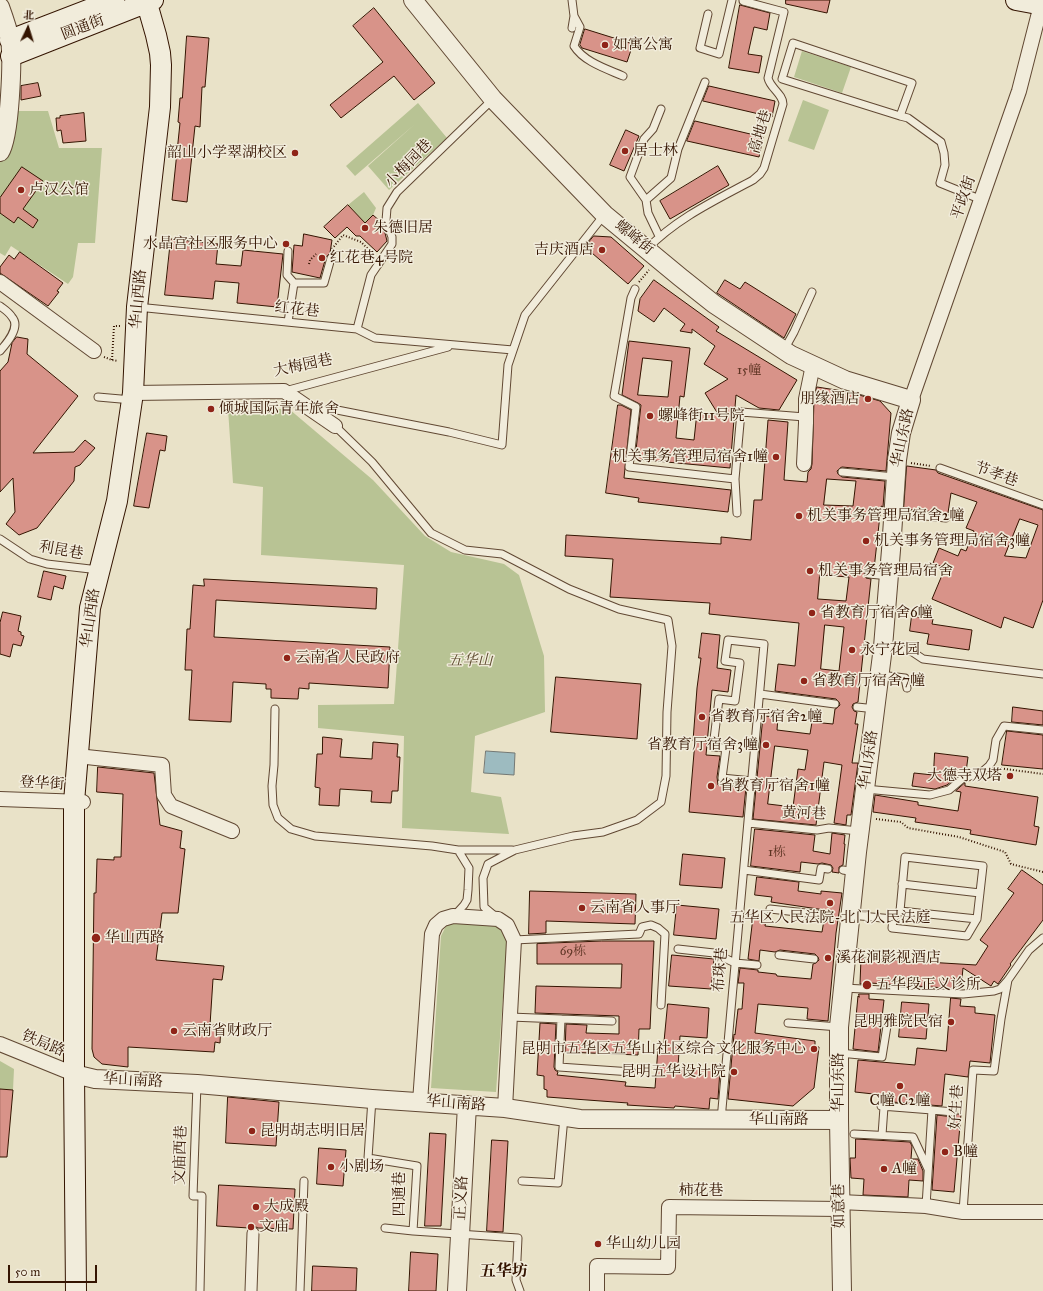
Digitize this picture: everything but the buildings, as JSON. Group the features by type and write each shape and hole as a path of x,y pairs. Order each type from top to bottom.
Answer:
{"main road":[{"name":"圆通街","path":"11,48 114,0"},
{"path":"1016,0 1042,5"},
{"name":"圆通街","path":"11,48 150,1"},
{"name":"华山西路","path":"81,756 99,608 111,571 127,503 160,106 160,53 150,1"},
{"name":"华山西路","path":"76,1291 78,802 86,653 90,608 117,501 135,396"},
{"name":"华山西路","path":"77,1075 83,1291"}],"street":[{"name":"螺峰街","path":"413,0 493,99 605,215 655,248 714,304 784,350 813,365 845,380 911,400"},
{"name":"平政街","path":"911,400 1019,91 1042,5"},
{"path":"0,8 6,23 11,48 11,70 6,132 4,143 0,152"},
{"path":"0,282 94,351"},
{"path":"804,464 806,399 813,365"},
{"path":"284,391 334,426"},
{"name":"大梅园巷","path":"135,396 284,391"},
{"name":"华山东路","path":"839,1120 839,1028 842,988 848,957 849,871 864,831 865,789 883,647 896,468 901,433 911,400"},
{"path":"81,756 162,765 164,795 171,806 232,831"},
{"name":"登华街","path":"0,799 78,802"},
{"path":"420,1102 432,934 436,925 443,919 453,916 498,919 507,925 514,940 505,1108"},
{"name":"铁局路","path":"0,1044 77,1075"},
{"name":"华山南路","path":"77,1075 95,1079 197,1084 372,1099 505,1108 580,1120 839,1120"},
{"name":"正义路","path":"457,1291 467,1105"},
{"name":"如意巷","path":"839,1120 842,1291"},
{"name":"柿花巷","path":"597,1291 597,1266 668,1267 669,1207 840,1205 926,1206 963,1212 1043,1212"},
{"path":"251,1291 253,1233"}],"lane":[{"path":"572,0 574,16 572,28"},
{"path":"708,14 700,48 719,54 732,0"},
{"name":"高地巷","path":"655,248 698,210 753,180 764,168 783,104 783,100 769,82 768,78 784,12 743,0"},
{"path":"574,16 580,27 574,46 578,52 589,60 623,76"},
{"path":"900,116 912,83 793,43 782,79 900,116 908,118 941,142 945,165 940,183 982,200"},
{"path":"646,200 671,178 678,149 705,82"},
{"name":"小梅园巷","path":"357,329 371,275 392,244 392,237 386,221 387,208 396,192 493,99"},
{"path":"655,248 646,200 630,177 644,139 653,129 661,109"},
{"path":"316,413 332,409 449,432 502,445 508,365 525,315 605,215"},
{"path":"288,251 286,274 294,283 324,283 331,258"},
{"path":"288,322 294,283"},
{"path":"635,289 631,298 614,396 636,407 628,467 735,479"},
{"path":"784,350 812,292"},
{"path":"0,306 14,318 15,328 0,351"},
{"name":"红花巷","path":"143,308 357,329 375,338 452,346 513,350"},
{"name":"大梅园巷","path":"284,391 452,346"},
{"path":"98,397 135,396"},
{"path":"737,513 735,479 741,412 805,417"},
{"path":"275,709 272,786 273,805 278,818 292,829 315,836 432,846 458,850 515,850 573,836 603,832 637,820 661,802 666,776 667,712 672,646 668,620 619,609 569,589 502,554 465,550 431,533 372,462 334,426"},
{"path":"842,472 896,468"},
{"name":"节孝巷","path":"940,468 1043,505"},
{"path":"893,513 946,518"},
{"name":"利昆巷","path":"0,539 30,560 47,564 100,570"},
{"path":"869,574 889,576"},
{"name":"布珠巷","path":"721,1120 760,694 764,644 728,640 725,661 740,663 735,701 719,700 713,747 726,748 722,778 752,781"},
{"path":"883,647 911,650 923,659 1043,674"},
{"path":"880,675 905,678 907,688"},
{"path":"760,694 835,704"},
{"path":"857,707 876,709"},
{"path":"865,789 930,795 949,790 962,779 982,772 989,766 993,760 996,740 1004,726 1043,730"},
{"name":"黄河巷","path":"748,823 817,830 829,828 864,831"},
{"path":"453,916 467,900 468,890 469,868 458,850"},
{"path":"498,919 484,907 483,878 488,864 515,850"},
{"path":"905,857 983,866 980,893 977,919 967,936 892,928 892,919 900,911 905,857"},
{"path":"744,870 819,880 821,868 828,869"},
{"path":"902,884 980,893"},
{"path":"770,909 824,915"},
{"path":"900,911 977,919"},
{"path":"848,916 892,919"},
{"path":"514,940 639,934 642,927 651,925 658,928 665,934 661,1005"},
{"path":"842,988 963,994 994,991 1000,988 1008,980 1029,950 1043,938"},
{"path":"678,949 714,953 735,963 757,964"},
{"path":"779,955 814,959"},
{"name":"好生巷","path":"963,1212 973,1070 994,1071 1008,980"},
{"path":"510,1017 612,1021"},
{"path":"561,1019 559,1067 632,1072"},
{"path":"788,1023 839,1028"},
{"path":"838,1053 882,1057 887,1026"},
{"name":"文庙西巷","path":"197,1084 193,1196 202,1196 200,1291"},
{"name":"四通巷","path":"372,1099 368,1158 417,1166 413,1231 518,1238 516,1280 520,1291"},
{"path":"882,1136 882,1106 953,1112"},
{"path":"926,1206 932,1110"},
{"path":"522,1181 558,1183 564,1117"},
{"path":"854,1134 912,1137 928,1170"},
{"path":"300,1291 304,1181"},
{"path":"385,1228 413,1231"}],"path":[{"path":"331,250 343,235 361,242 380,262"},
{"path":"635,289 655,248"},
{"path":"309,264 310,260 316,254"},
{"path":"112,360 114,326"},
{"path":"896,468 940,468"},
{"path":"989,766 1043,774"},
{"path":"875,819 901,822 908,828 959,837 1005,852 1011,864 1043,872"}],"green space":[{"path":"802,51 851,67 842,93 794,77"},
{"path":"803,100 829,110 814,150 788,141"},
{"path":"418,103 447,138 389,190 368,166 415,124 355,176 346,166"},
{"path":"17,111 48,111 59,148 102,148 95,243 78,243 73,277 68,284 11,246 5,256 0,253 0,157"},
{"path":"364,192 376,208 373,215 365,223 348,205"},
{"name":"五华山","path":"228,409 289,409 373,480 425,536 451,552 504,564 519,575 544,656 545,712 475,736 471,792 501,797 509,834 402,828 404,736 318,728 318,705 394,704 404,565 261,555 263,487 233,483"},
{"path":"454,920 495,923 502,930 507,943 496,1092 431,1088 441,936 446,926"},
{"path":"0,1061 14,1069 13,1090 0,1089"}],"water":[{"path":"486,751 515,753 514,775 484,773"}],"place":[{"name":"如寓公寓","path":"605,45"},
{"name":"居士林","path":"625,151"},
{"name":"韶山小学翠湖校区","path":"295,153"},
{"name":"卢汉公馆","path":"21,190"},
{"name":"朱德旧居","path":"365,228"},
{"name":"水晶宫社区服务中心","path":"286,244"},
{"name":"吉庆酒店","path":"602,250"},
{"name":"红花巷4号院","path":"322,258"},
{"name":"朋缘酒店","path":"868,399"},
{"name":"倾城国际青年旅舍","path":"211,409"},
{"name":"螺峰街11号院","path":"650,416"},
{"name":"机关事务管理局宿舍1幢","path":"776,457"},
{"name":"机关事务管理局宿舍2幢","path":"799,516"},
{"name":"机关事务管理局宿舍3幢","path":"866,541"},
{"name":"机关事务管理局宿舍","path":"810,571"},
{"name":"省教育厅宿舍6幢","path":"812,613"},
{"name":"永宁花园","path":"852,650"},
{"name":"云南省人民政府","path":"287,658"},
{"name":"省教育厅宿舍7幢","path":"804,681"},
{"name":"省教育厅宿舍2幢","path":"702,717"},
{"name":"省教育厅宿舍3幢","path":"766,745"},
{"name":"大德寺双塔","path":"1010,776"},
{"name":"省教育厅宿舍1幢","path":"711,786"},
{"name":"五华区人民法院-北门人民法庭","path":"830,903"},
{"name":"云南省人事厅","path":"582,908"},
{"name":"华山西路","path":"96,938"},
{"name":"溪花涧影视酒店","path":"828,958"},
{"name":"五华段正义诊所","path":"867,985"},
{"name":"昆明雅院民宿","path":"951,1022"},
{"name":"云南省财政厅","path":"174,1031"},
{"name":"昆明市五华区五华山社区综合文化服务中心","path":"814,1049"},
{"name":"昆明五华设计院","path":"734,1072"},
{"name":"C幢 C2幢","path":"900,1086"},
{"name":"昆明胡志明旧居","path":"252,1131"},
{"name":"B幢","path":"945,1152"},
{"name":"小剧场","path":"331,1167"},
{"name":"A幢","path":"884,1169"},
{"name":"大成殿","path":"256,1207"},
{"name":"文庙","path":"251,1227"},
{"name":"华山幼儿园","path":"598,1244"}],"district":[{"name":"五华坊","path":"504,1272"}]}
